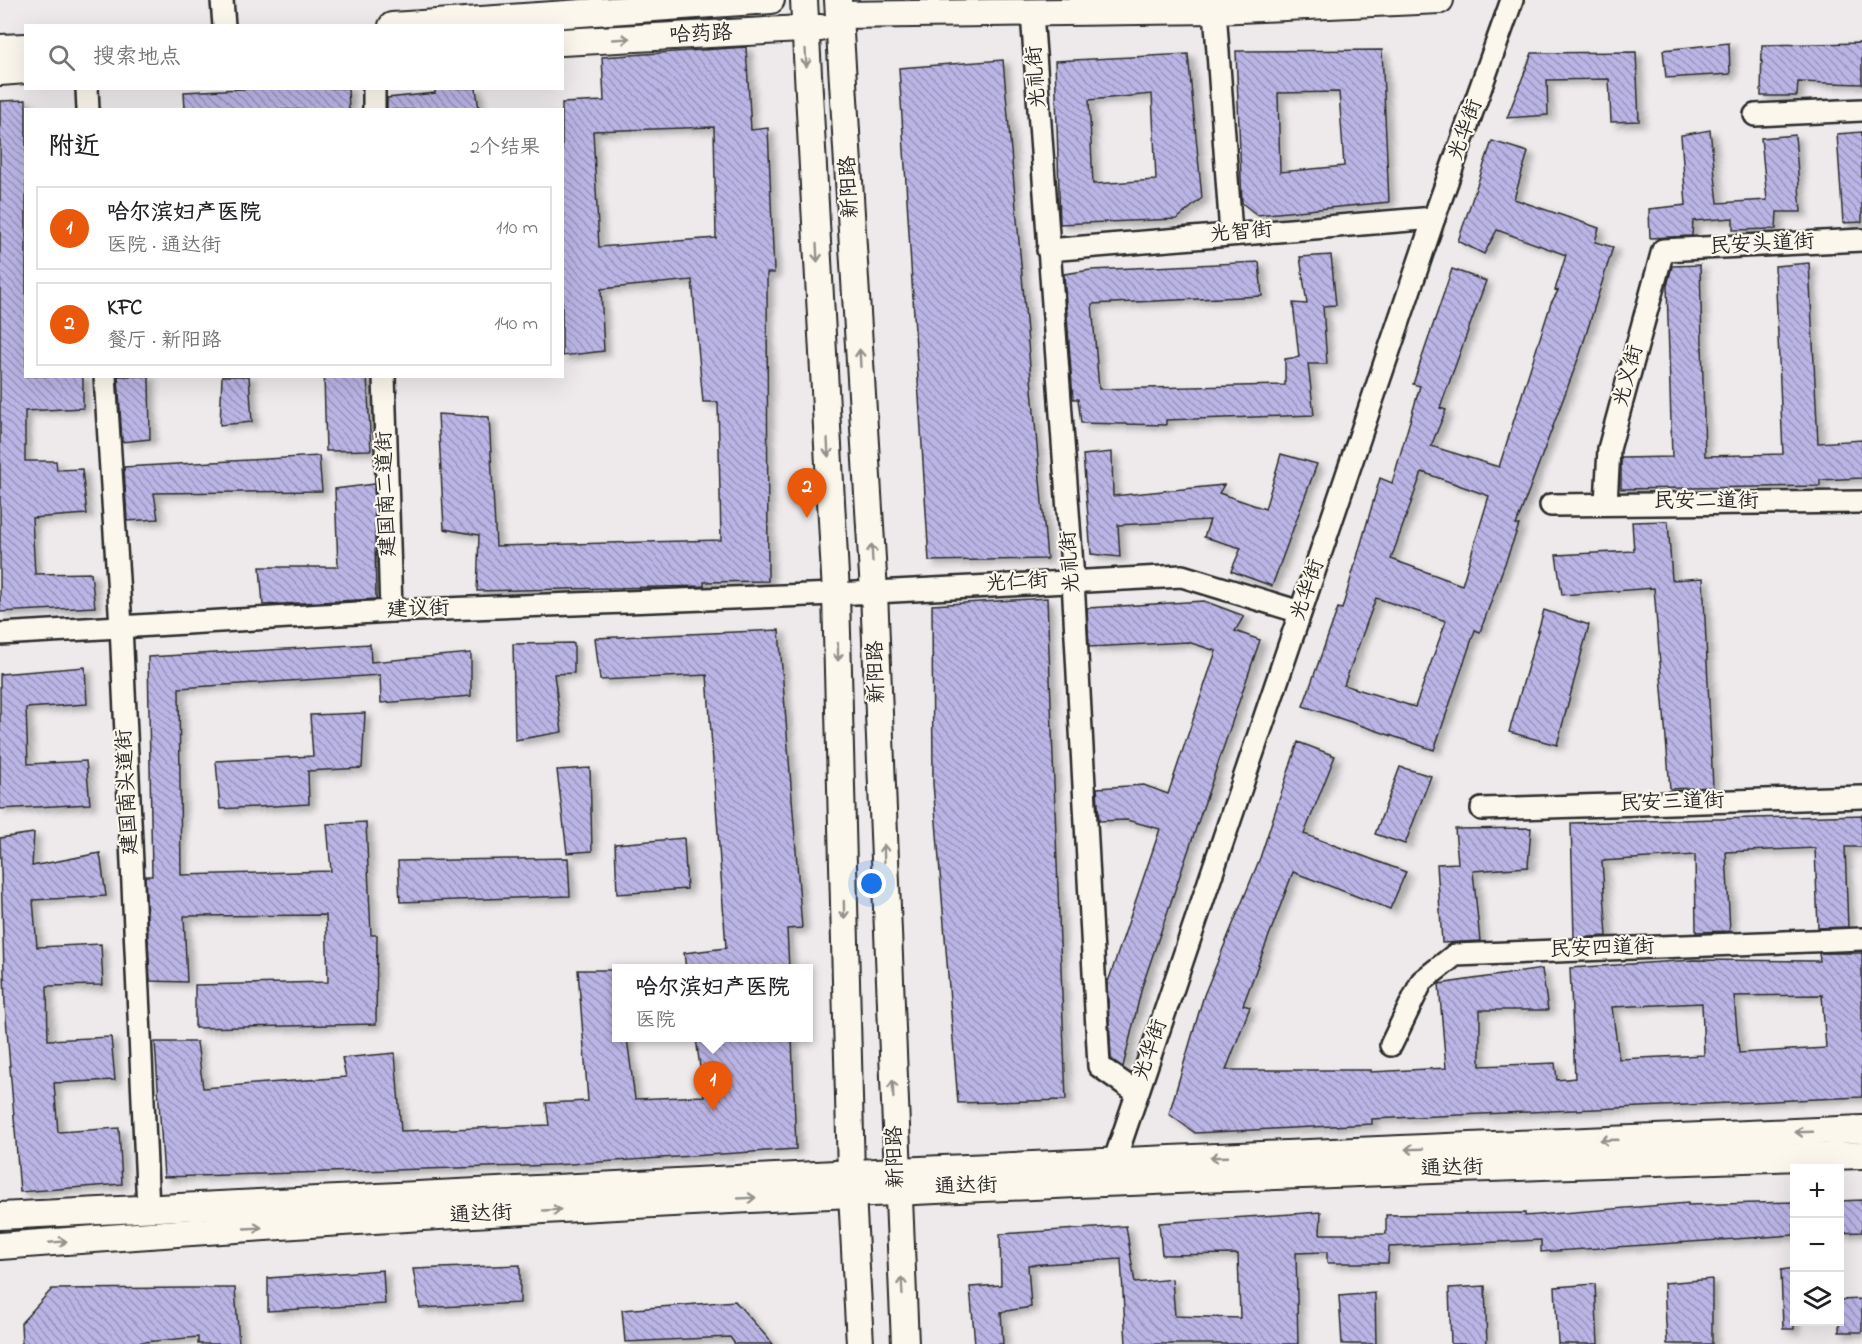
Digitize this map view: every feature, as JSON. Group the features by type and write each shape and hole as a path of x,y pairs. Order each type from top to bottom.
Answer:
{"main road":[{"name":"哈药路","path":"407,24 521,9 771,0"},
{"name":"新阳路","path":"804,0 836,594 852,1183 860,1344"},
{"name":"哈药路","path":"564,42 805,29 839,14 1032,13 1099,5 1215,10 1440,0"},
{"name":"新阳路","path":"839,14 874,592 904,1344"},
{"path":"0,48 24,47"},
{"path":"0,72 24,70"},
{"name":"通达街","path":"0,1216 148,1208 897,1181 1862,1130"},
{"name":"通达街","path":"1111,1171 1862,1155"},
{"name":"通达街","path":"0,1246 852,1183"}],"street":[{"path":"222,0 224,24"},
{"name":"光华街","path":"1111,1171 1434,218 1512,0"},
{"path":"1215,10 1232,234"},
{"name":"光礼街","path":"1032,13 1073,580 1100,1066 1136,1092"},
{"path":"87,90 88,108"},
{"path":"374,90 374,108"},
{"path":"1755,115 1862,110"},
{"name":"光智街","path":"1048,249 1434,218"},
{"name":"民安头道街","path":"1663,250 1862,240"},
{"name":"光义街","path":"1606,503 1609,449 1663,250"},
{"name":"建国南头道街","path":"105,378 121,626 148,1208"},
{"name":"建国南二道街","path":"384,378 392,611"},
{"name":"民安二道街","path":"1551,505 1862,502"},
{"name":"光仁街","path":"836,594 1182,576 1300,612"},
{"name":"建议街","path":"0,634 392,611 836,594"},
{"name":"民安三道街","path":"1482,808 1862,797"},
{"name":"民安四道街","path":"1390,1045 1422,981 1455,955 1862,939"}],"building":[{"path":"1729,43 1730,74 1666,78 1663,50"},
{"path":"1862,43 1862,84 1798,82 1797,96 1761,96 1762,45"},
{"path":"746,47 751,130 768,128 774,273 767,273 768,581 704,582 704,586 477,591 479,535 444,529 438,414 489,417 496,546 721,540 718,402 703,402 692,280 601,289 604,351 564,356 564,108 562,108 562,103 604,101 602,57","holes":["714,127 716,238 599,247 593,131"]},
{"path":"1382,50 1389,202 1257,215 1242,203 1236,51","holes":["1339,92 1344,166 1280,172 1278,93"]},
{"path":"1636,52 1639,121 1611,122 1609,79 1547,80 1548,115 1507,118 1532,53"},
{"path":"1188,54 1202,198 1177,219 1060,224 1055,61","holes":["1152,94 1156,180 1093,184 1089,100"]},
{"path":"1003,60 1047,559 929,561 899,68"},
{"path":"348,90 349,108 185,108 184,92"},
{"path":"435,90 476,90 479,108 387,108 387,98 435,93"},
{"path":"26,100 26,108 24,108 24,378 83,378 83,408 25,411 25,461 56,461 57,470 82,469 87,514 32,518 35,574 91,573 95,607 0,612 0,101"},
{"path":"1710,130 1718,203 1767,200 1761,138 1795,135 1801,212 1777,212 1776,229 1733,230 1733,218 1693,221 1692,236 1650,238 1649,209 1686,205 1681,135"},
{"path":"1862,132 1862,222 1843,223 1837,134"},
{"path":"1492,141 1528,152 1514,199 1599,228 1595,242 1613,247 1580,354 1516,525 1519,525 1480,632 1475,630 1434,750 1303,706 1338,608 1342,609 1380,478 1392,483 1420,386 1413,384 1452,269 1486,281 1440,408 1446,410 1431,446 1499,467 1551,303 1558,291 1555,290 1566,255 1497,230 1484,254 1458,241","holes":["1422,472 1489,496 1462,585 1391,559","1376,598 1446,621 1415,707 1344,685"]},
{"path":"1331,255 1336,305 1323,306 1327,364 1308,364 1314,415 1166,420 1166,425 1081,423 1078,399 1073,399 1064,274 1091,270 1259,262 1262,296 1092,304 1099,389 1285,385 1285,359 1299,357 1293,303 1307,304 1300,257"},
{"path":"1809,263 1818,443 1862,440 1862,478 1820,480 1820,486 1621,489 1621,458 1672,457 1667,286 1672,266 1700,265 1705,456 1783,454 1775,266"},
{"path":"118,378 149,378 150,439 122,442"},
{"path":"222,378 249,378 252,422 220,425"},
{"path":"324,378 367,378 371,450 326,451"},
{"path":"1112,452 1113,496 1224,485 1219,493 1265,509 1281,454 1317,464 1272,586 1231,571 1241,548 1204,537 1210,520 1118,525 1120,557 1091,554 1083,455"},
{"path":"319,456 322,491 154,493 158,519 127,521 124,467"},
{"path":"374,484 376,599 263,605 260,567 338,567 335,489"},
{"path":"1668,521 1672,580 1703,578 1713,787 1670,789 1654,588 1562,595 1556,555 1634,551 1632,522"},
{"path":"1047,598 1066,1100 958,1103 933,783 932,605"},
{"path":"1204,601 1244,616 1235,631 1260,640 1142,987 1123,1067 1111,1059 1107,985 1160,829 1127,820 1099,821 1097,788 1144,785 1168,794 1216,651 1188,642 1089,647 1087,608"},
{"path":"1544,610 1589,625 1557,745 1509,732"},
{"path":"779,630 802,928 787,929 789,964 685,964 684,953 726,948 707,675 600,680 595,638"},
{"path":"574,643 574,673 554,674 562,732 515,740 513,644"},
{"path":"370,644 371,662 471,653 471,696 381,703 380,675 179,688 181,875 331,871 327,824 366,822 371,935 377,935 376,1024 195,1028 195,985 328,982 326,915 184,916 187,982 150,981 145,876 152,876 148,657"},
{"path":"85,667 87,704 26,708 28,764 86,761 90,804 0,809 0,674"},
{"path":"365,713 362,768 308,771 309,804 220,809 216,761 313,756 310,715"},
{"path":"1298,742 1335,756 1304,834 1406,872 1390,909 1293,872 1243,1005 1250,1007 1226,1070 1371,1070 1371,1072 1446,1068 1439,984 1542,969 1548,1010 1480,1010 1480,1066 1555,1063 1557,1080 1575,1078 1570,968 1693,960 1820,961 1819,953 1862,953 1862,1097 1372,1119 1372,1124 1195,1133 1169,1114 1204,995 1260,858","holes":["1822,995 1826,1048 1739,1053 1734,996","1702,1003 1704,1055 1619,1059 1612,1007"]},
{"path":"1400,767 1431,776 1405,844 1375,834"},
{"path":"590,768 592,851 567,853 557,770"},
{"path":"1862,815 1862,847 1845,847 1848,927 1818,928 1815,848 1726,852 1730,931 1696,932 1695,855 1602,861 1607,936 1574,938 1571,823"},
{"path":"1531,828 1528,867 1473,871 1480,941 1442,943 1437,864 1458,863 1455,829"},
{"path":"34,833 32,866 100,853 106,896 33,900 37,947 101,944 103,985 47,986 48,1040 111,1037 115,1080 54,1083 58,1132 119,1128 122,1184 20,1192 5,1005 0,838"},
{"path":"684,838 687,889 617,894 615,844"},
{"path":"568,858 570,896 400,902 398,861"},
{"path":"578,970 612,970 612,1042 628,1042 635,1099 704,1096 697,1042 792,1042 796,1149 555,1165 164,1177 155,1042 197,1042 203,1088 346,1077 342,1058 395,1053 401,1131 549,1125 546,1103 588,1101"},
{"path":"1862,1200 1862,1232 1844,1233 1844,1201"},
{"path":"1790,1202 1790,1235 1541,1252 1541,1240 1389,1247 1388,1263 1327,1263 1327,1252 1296,1253 1298,1344 1126,1344 1121,1259 1028,1265 1031,1307 1001,1312 1003,1344 975,1344 970,1287 1001,1285 1000,1234 1126,1226 1135,1283 1172,1279 1175,1316 1240,1318 1238,1254 1162,1255 1159,1223 1321,1212 1320,1234 1386,1234 1386,1215 1525,1213 1525,1216 1688,1203 1688,1205"},
{"path":"520,1265 520,1303 420,1308 413,1269"},
{"path":"1790,1269 1790,1326 1794,1326 1794,1329 1783,1329 1781,1270"},
{"path":"383,1270 385,1304 268,1311 268,1278"},
{"path":"1712,1279 1712,1344 1667,1344 1664,1283"},
{"path":"1595,1284 1598,1344 1558,1344 1555,1287"},
{"path":"1485,1286 1487,1344 1451,1344 1449,1288"},
{"path":"235,1288 239,1344 198,1344 198,1337 122,1344 22,1344 21,1323 52,1289"},
{"path":"1375,1293 1376,1344 1342,1344 1339,1296"},
{"path":"1862,1299 1862,1332 1839,1332 1839,1326 1844,1326 1844,1300"},
{"path":"735,1301 773,1344 735,1344 730,1337 625,1342 622,1310"}],"place":[{"name":"KFC","path":"807,518"},
{"name":"哈尔滨妇产医院","path":"713,1111"}]}
